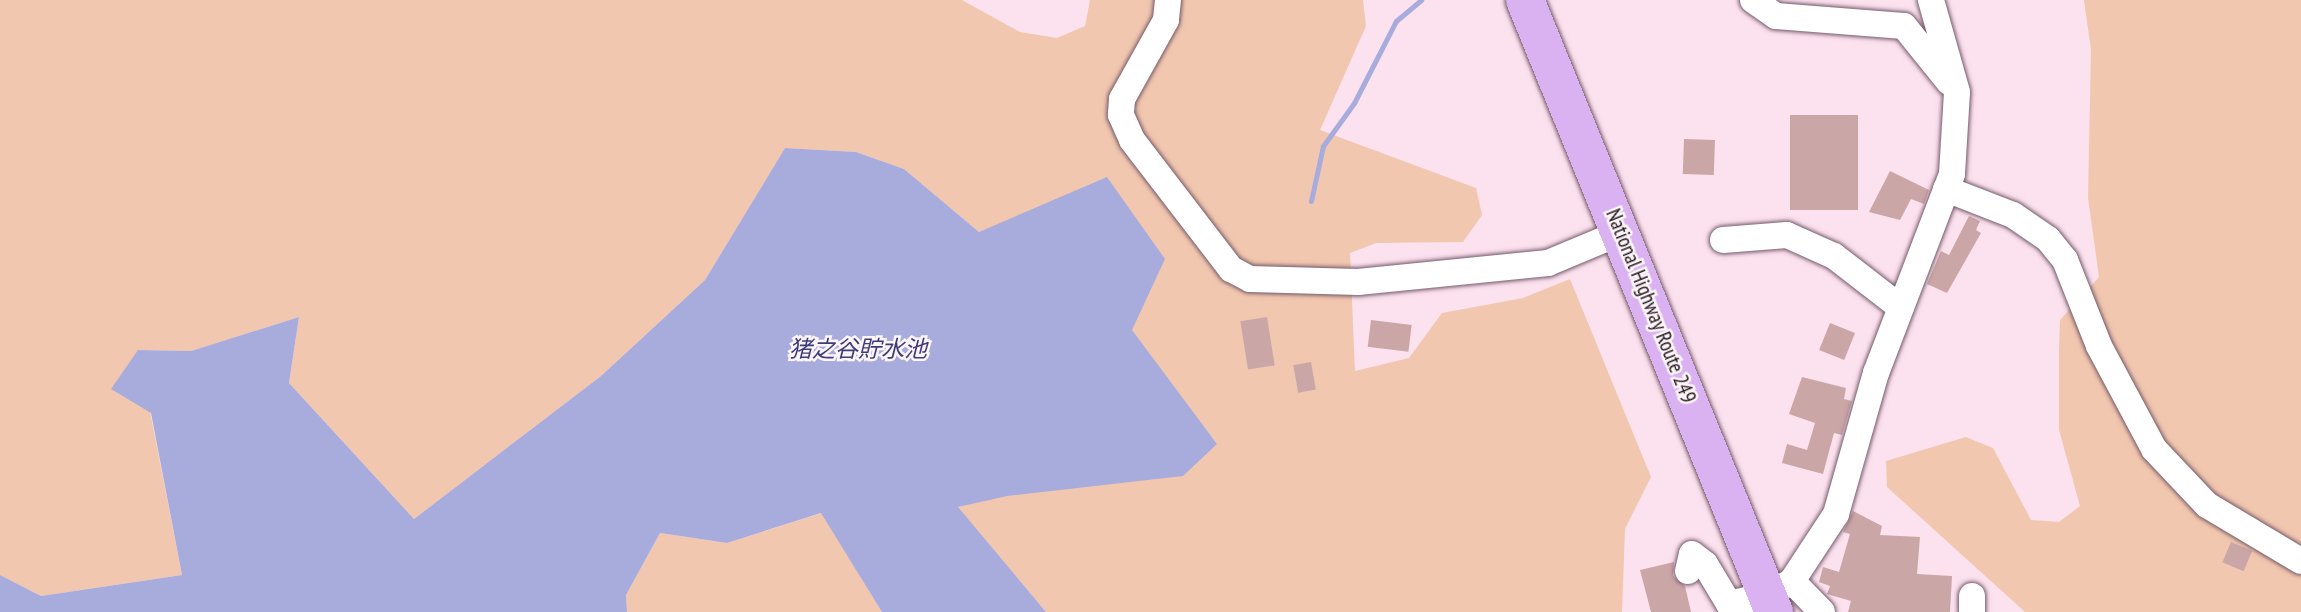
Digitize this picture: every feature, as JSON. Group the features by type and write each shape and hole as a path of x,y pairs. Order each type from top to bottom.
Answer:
{"highway":[{"name":"National Highway Route 249","path":"1525,0 1778,596"}],"street":[{"path":"1168,0 1166,20 1122,99 1121,115 1132,140 1231,269 1250,279 1358,282 1549,263 1622,232"},
{"path":"1753,0 1776,16 1904,26 1957,92"},
{"path":"1778,596 1836,514 1899,307 1946,189 1955,150 1957,92 1931,0"},
{"path":"1946,189 2013,215 2048,239 2065,260 2099,346 2166,465 2207,505 2301,561"},
{"path":"1723,240 1787,235 1834,256 1899,307"},
{"path":"1688,571 1692,554 1705,564 1729,604 1778,596 1822,612"}],"shaded area":[{"path":"0,0 962,0 1020,32 1057,38 1085,26 1090,0 1363,0 1366,26 1320,130 1476,188 1482,215 1463,242 1376,243 1350,253 1355,371 1409,358 1442,313 1523,298 1570,279 1651,477 1625,529 1622,612 1046,612 957,507 1217,444 1036,210 979,232 904,169 856,152 785,148 705,280 601,376 414,519 289,383 299,317 191,351 138,350 182,575 41,596 0,575"},
{"path":"2084,0 2301,0 2301,612 2025,612 1887,487 1886,461 1966,437 1993,448 2031,520 2059,522 2080,506 2059,430 2059,349 2060,320 2099,277 2088,198 2091,50"},
{"path":"822,513 882,612 627,612 626,595 660,533 727,543"}],"water":[{"name":"猪之谷貯水池","path":"785,148 856,152 904,169 979,232 1107,177 1165,259 1132,330 1217,444 1183,476 1007,496 958,507 1046,612 882,612 821,513 727,543 660,533 626,595 627,612 0,612 0,575 41,596 182,575 151,413 111,389 138,350 191,351 299,317 289,383 414,519 601,376 705,280"}],"building":[{"path":"1790,115 1858,115 1858,210 1790,210"},
{"path":"1684,139 1715,140 1714,175 1683,174"},
{"path":"1890,171 1929,190 1924,204 1911,199 1900,220 1869,212"},
{"path":"1969,216 1980,221 1976,230 1981,233 1947,293 1927,284 1941,251 1949,255"},
{"path":"1267,317 1275,365 1248,370 1240,321"},
{"path":"1371,320 1412,325 1408,352 1368,347"},
{"path":"1830,323 1855,333 1844,360 1819,350"},
{"path":"1311,362 1316,390 1298,393 1293,365"},
{"path":"1802,377 1846,388 1844,399 1852,401 1842,435 1834,433 1823,474 1782,463 1787,444 1807,450 1815,423 1789,414"},
{"path":"1853,511 1882,526 1880,535 1920,537 1917,574 1952,576 1950,612 1848,612 1851,601 1827,594 1830,586 1819,582 1823,567 1839,572 1850,534 1843,532"},
{"path":"2231,542 2252,551 2244,571 2222,562"},
{"path":"1674,562 1673,576 1685,586 1691,612 1651,612 1640,570"}],"waterway":[{"path":"1311,201 1323,146 1354,103 1396,21 1421,0"}]}
